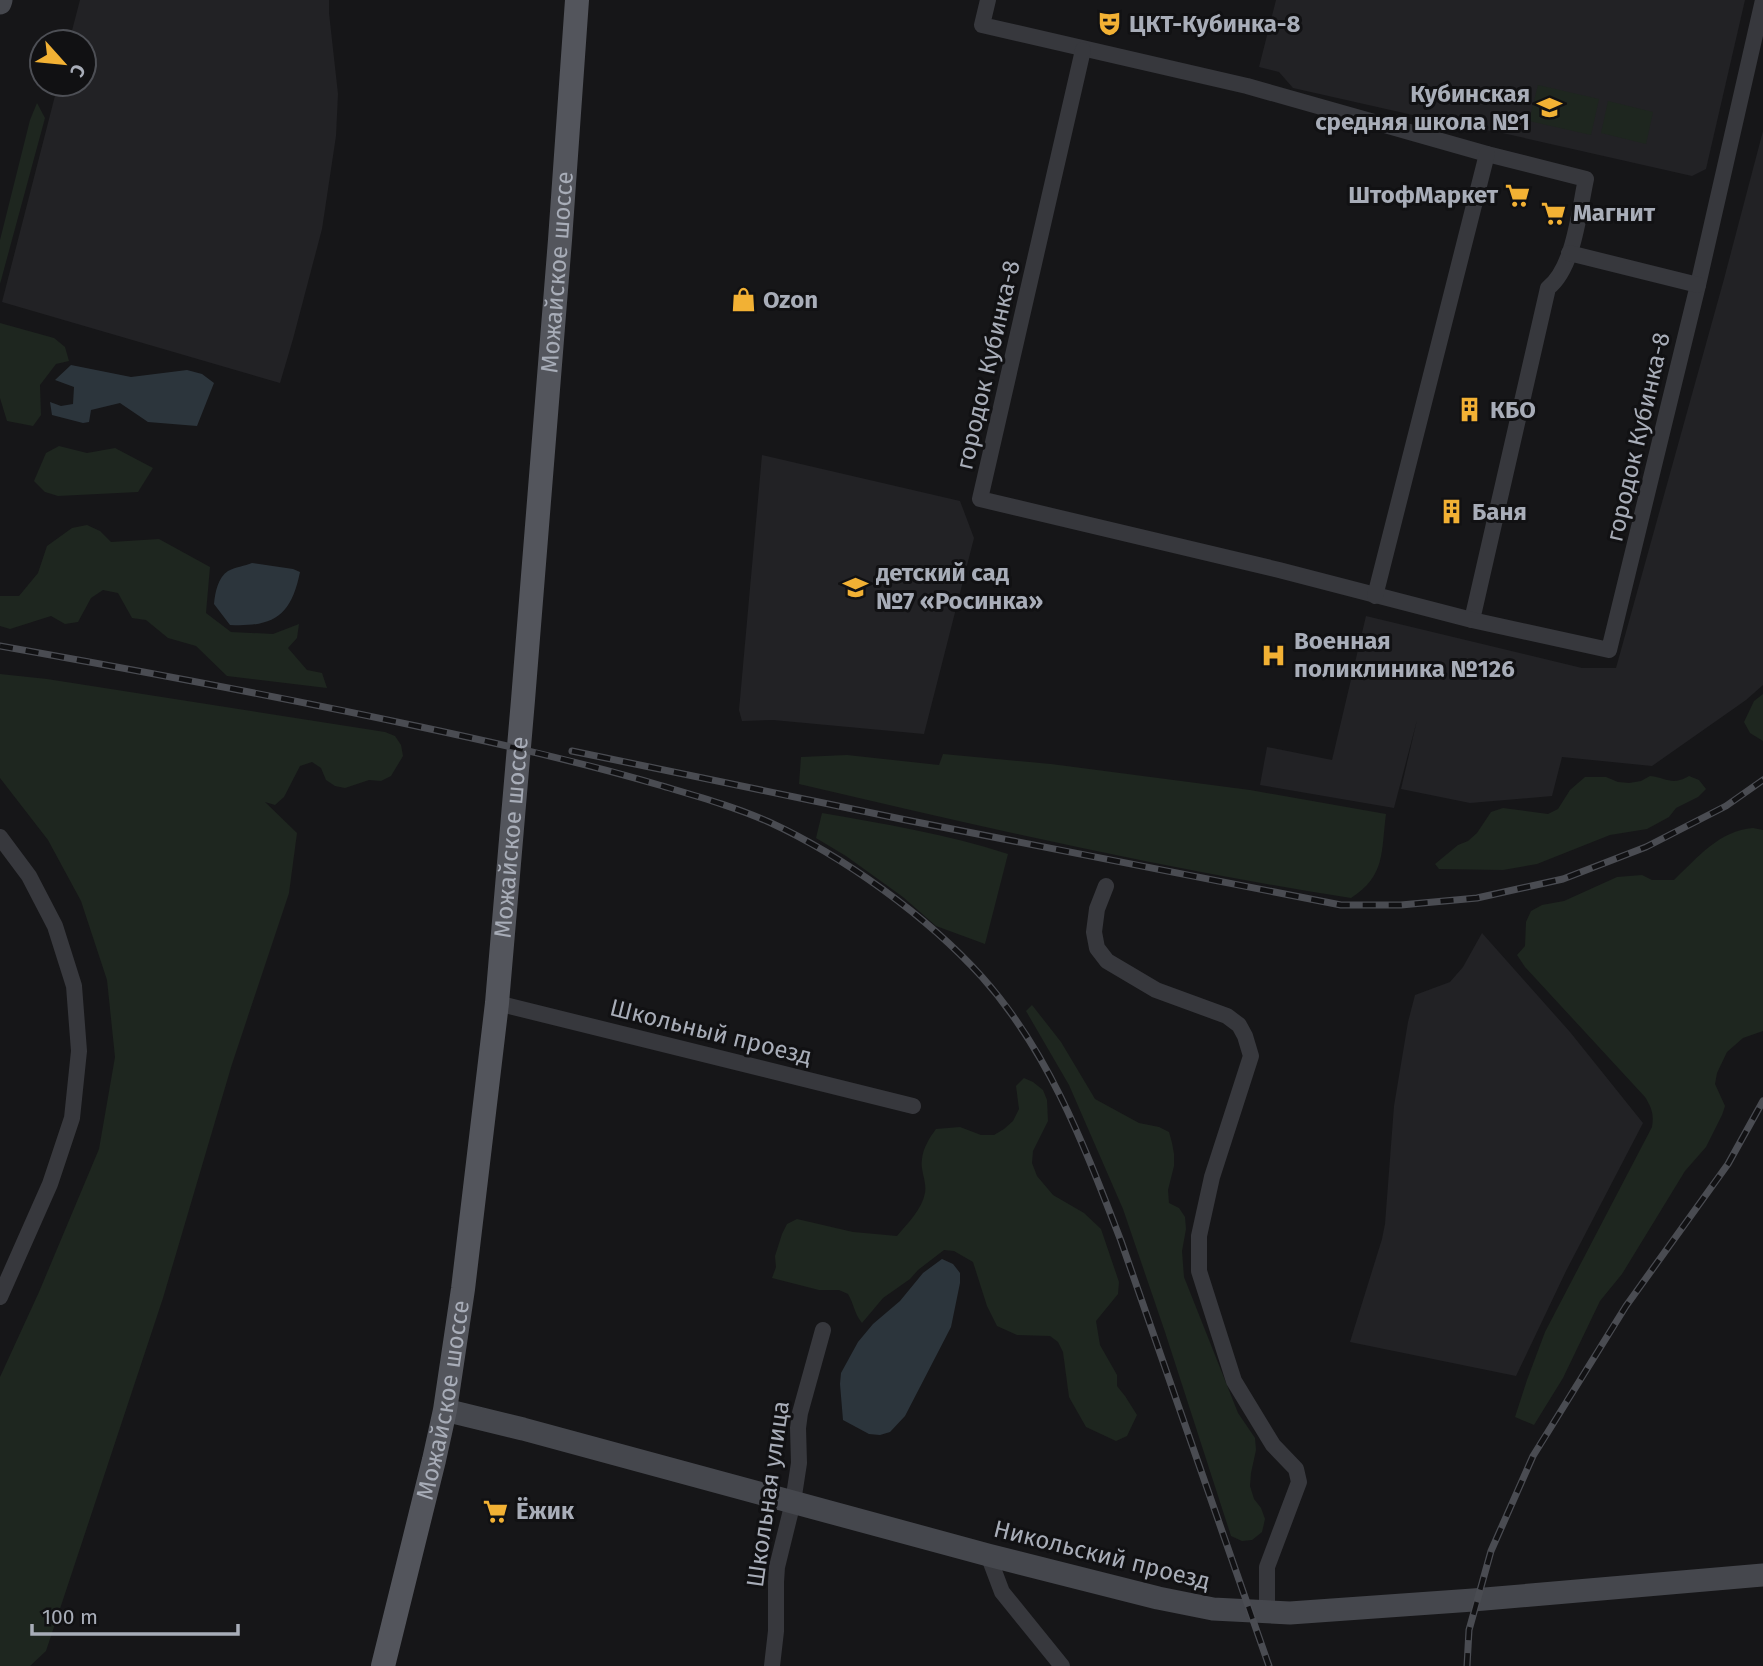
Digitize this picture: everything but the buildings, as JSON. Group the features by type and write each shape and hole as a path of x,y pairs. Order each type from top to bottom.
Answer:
{"main road":[{"name":"Можайское шоссе","path":"383,1666 445,1410 463,1289 497,1003 577,0"},
{"name":"Никольский проезд","path":"445,1410 988,1555 1158,1598 1213,1609 1290,1613 1763,1575"}],"street":[{"path":"988,0 982,25 1247,86 1586,179 1569,253 1560,276 1548,288 1472,620"},
{"name":"городок Кубинка-8","path":"1083,50 980,499 1279,570 1472,620 1609,650 1698,285 1763,0"},
{"path":"1375,596 1487,154"},
{"path":"1569,253 1698,285"},
{"path":"0,837 29,876 55,926 74,986 79,1051 72,1118 50,1184 0,1297"},
{"path":"1106,886 1097,909 1094,932 1097,948 1107,961 1156,990 1227,1016 1238,1025 1245,1036 1251,1056 1212,1177 1199,1236 1199,1271 1234,1381 1273,1445 1296,1469 1299,1482 1267,1567 1267,1613"},
{"name":"Школьный проезд","path":"497,1003 913,1106"},
{"name":"Школьная улица","path":"772,1666 776,1631 777,1567 793,1502 799,1463 800,1413 823,1330"},
{"path":"988,1555 1002,1592 1062,1666"}],"shaded area":[{"path":"80,0 329,0 338,94 336,136 322,229 280,383 2,302 54,98 98,98 98,28 73,28"},
{"name":"Кубинская средняя школа №1","path":"1276,0 1745,0 1706,169 1692,176 1293,88 1279,72 1259,67"},
{"path":"1538,85 1599,99 1591,135 1529,121"},
{"path":"1608,101 1653,112 1646,144 1601,133"},
{"path":"37,103 45,118 0,284 0,240 30,120"},
{"path":"1763,131 1763,685 1652,766 1562,757 1552,796 1470,803 1401,789 1417,720 1394,808 1260,785 1267,747 1332,760 1366,616 1582,668 1616,668"},
{"path":"0,323 54,338 65,347 69,361 56,364 40,385 41,415 33,426 7,421 0,398"},
{"path":"71,365 131,377 187,370 202,374 214,383 197,426 148,422 120,403 91,410 89,422 83,423 52,415 50,402 61,406 73,404 74,387 55,380"},
{"path":"59,446 87,453 115,448 153,468 138,492 58,496 45,492 34,481 46,453"},
{"name":"детский сад №7 «Росинка»","path":"762,455 960,501 974,538 924,734 773,720 742,721 739,710"},
{"path":"87,525 100,531 111,542 159,539 210,567 206,613 231,632 273,634 299,624 297,638 288,648 307,670 322,673 327,688 227,676 196,646 168,638 146,620 132,618 118,593 103,590 91,598 78,622 65,624 51,616 10,629 0,626 0,596 19,596 38,573 47,546 72,528"},
{"path":"252,563 300,572 296,587 285,609 278,616 258,624 230,625 214,604 218,586 228,571"},
{"path":"0,674 385,732 395,736 401,745 403,756 391,776 381,781 369,780 345,788 326,780 321,768 312,762 300,766 284,797 275,805 265,802 297,833 289,893 232,1064 163,1298 46,1651 30,1666 0,1666 0,1377 99,1149 115,1057 107,980 81,901 48,840 0,778"},
{"path":"1763,694 1763,741 1750,733 1744,722 1754,701"},
{"path":"943,754 1051,764 1250,790 1386,814 1380,862 1371,881 1351,898 1143,861 799,784 801,757 847,755 939,765"},
{"path":"1650,776 1674,781 1689,776 1699,780 1706,789 1698,797 1676,808 1669,817 1647,829 1610,835 1537,864 1503,870 1439,869 1435,864 1477,833 1491,812 1503,808 1548,814 1558,809 1570,790 1585,777 1606,777 1629,783"},
{"path":"822,813 939,835 1008,854 985,944 936,926 903,897 816,838"},
{"path":"1741,830 1763,830 1763,1031 1743,1038 1727,1052 1715,1084 1725,1106 1706,1147 1685,1171 1622,1274 1600,1301 1563,1378 1534,1425 1515,1417 1545,1332 1652,1127 1653,1119 1645,1097 1517,955 1525,946 1526,922 1531,911 1542,905 1564,901 1617,877 1642,875 1652,880 1674,880 1700,854 1720,840"},
{"path":"1482,933 1570,1032 1643,1123 1566,1271 1516,1376 1350,1342 1385,1224 1394,1106 1415,995 1450,982 1463,967"},
{"path":"1032,1005 1061,1042 1095,1099 1139,1123 1169,1132 1174,1166 1168,1190 1169,1203 1179,1208 1185,1217 1182,1251 1184,1277 1238,1413 1255,1438 1256,1450 1250,1486 1265,1519 1262,1532 1252,1540 1242,1541 1231,1536 1123,1209 1069,1085 1026,1011"},
{"path":"1024,1078 1043,1090 1047,1100 1048,1121 1033,1151 1032,1163 1037,1176 1053,1195 1084,1213 1101,1229 1119,1282 1118,1294 1096,1321 1100,1345 1117,1375 1117,1386 1137,1415 1127,1436 1116,1441 1086,1427 1069,1397 1063,1352 1058,1342 1050,1336 1017,1335 997,1326 987,1306 973,1262 954,1251 944,1250 918,1270 883,1298 862,1323 848,1294 772,1278 782,1234 787,1224 797,1219 853,1232 897,1236 921,1205 925,1189 923,1155 936,1129 960,1127 981,1135 994,1135 1013,1121 1019,1109 1016,1086"},
{"path":"942,1259 953,1264 960,1273 951,1327 905,1416 890,1432 869,1434 843,1420 841,1373 858,1342 873,1324 900,1301 923,1273"}],"railway":[{"path":"0,646 421,727 541,754 659,785 769,822 826,852 910,910 960,954 1006,1006 1027,1037 1064,1103 1121,1241 1269,1666"},
{"path":"572,751 1341,905 1401,905 1477,898 1563,879 1646,847 1726,806 1763,780"},
{"path":"1467,1666 1469,1630 1491,1551 1533,1456 1626,1306 1728,1164 1763,1101"}],"place":[{"name":"ЦКТ-Кубинка-8","path":"1109,24"},
{"name":"Кубинская средняя школа №1","path":"1550,108"},
{"name":"ШтофМаркет","path":"1518,195"},
{"name":"Магнит","path":"1553,213"},
{"name":"Ozon","path":"743,300"},
{"name":"КБО","path":"1470,410"},
{"name":"Баня","path":"1452,512"},
{"name":"детский сад №7 «Росинка»","path":"856,587"},
{"name":"Военная поликлиника №126","path":"1274,655"},
{"name":"Ёжик","path":"496,1511"}]}
